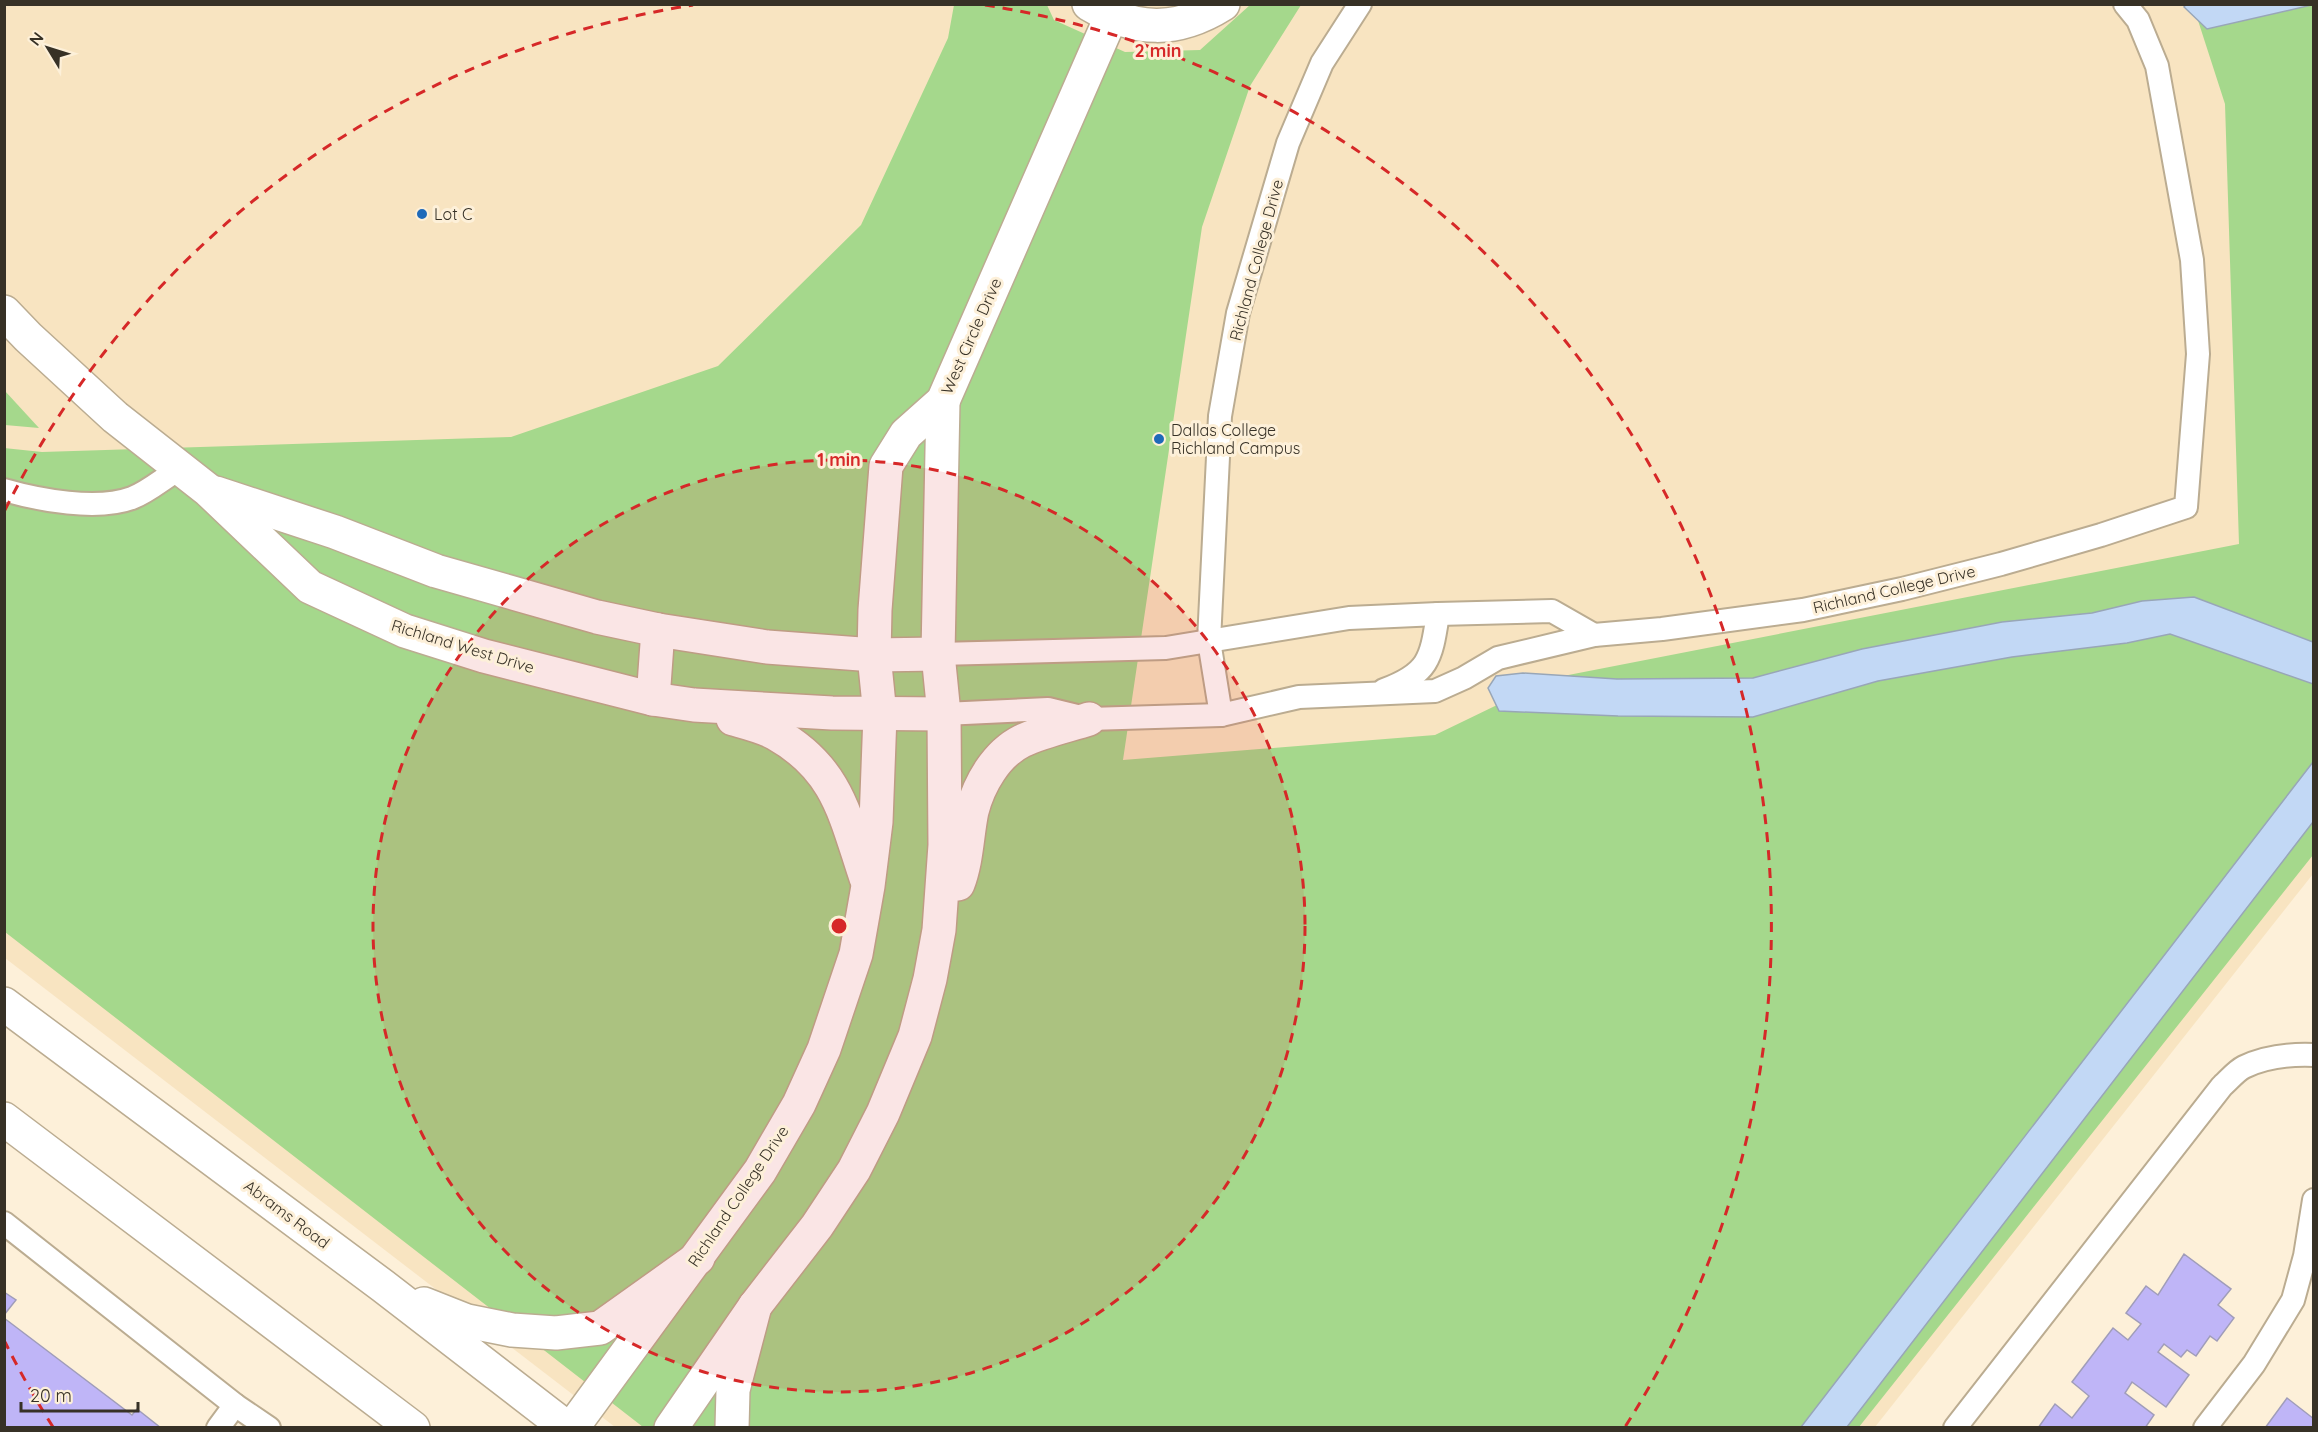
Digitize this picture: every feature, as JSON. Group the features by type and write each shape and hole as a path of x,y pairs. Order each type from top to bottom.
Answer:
{"street":[{"path":"1100,11 1134,24 1158,27 1182,24 1205,16 1223,4"},
{"name":"West Circle Drive","path":"874,655 874,610 886,466 906,434 943,401 1100,11"},
{"name":"Richland West Drive","path":"4,312 115,417 208,490 310,587 405,631 484,656 653,699 694,705 880,715 944,714"},
{"name":"Richland College Drive","path":"671,1428 755,1306 823,1216 854,1170 883,1113 915,1036 930,979 939,930 945,845 944,714 938,654 943,401"},
{"name":"Richland West Drive","path":"208,490 335,532 436,571 597,617 658,630 767,647 874,655 938,654"},
{"path":"653,699 658,630"},
{"name":"Richland College Drive","path":"572,1428 760,1171 799,1104 824,1049 855,954 868,886 876,822 880,715 874,655"},
{"path":"694,705 775,733 813,760 840,800 868,886"},
{"name":"Richland College Drive","path":"939,930 963,872 972,812 980,785 999,760 1021,741 1089,719"},
{"name":"Abrams Road","path":"4,1004 383,1286 567,1428"},
{"path":"4,1119 413,1428"},
{"path":"383,1286 467,1321 512,1330 556,1333 600,1328 698,1258"},
{"path":"732,1428 733,1390 755,1306"}],"lane":[{"name":"Richland College Drive","path":"1221,715 1209,641 1220,416 1238,313 1288,144 1322,63 1360,4"},
{"name":"Richland College Drive","path":"944,714 1048,709 1089,719 1221,715 1299,697 1435,691 1464,678 1498,658 1594,635 1662,629 1803,609 1902,589 2001,564 2186,507 2198,354 2192,260 2157,66 2138,20 2125,4"},
{"path":"4,490 89,505 132,498 179,469"},
{"path":"938,654 1166,648 1349,618 1438,614 1551,611 1594,635"},
{"name":"Richland College Drive","path":"1372,695 1404,682 1425,665 1432,650 1438,614"},
{"path":"1955,1428 2222,1086 2241,1068 2261,1061 2293,1054 2313,1055"},
{"path":"2205,1428 2254,1364 2293,1300 2305,1256 2313,1200"},
{"path":"4,1223 235,1405 268,1428"},
{"path":"218,1428 235,1405"}],"shaded area":[{"name":"Dallas College Richland Campus","path":"4,5 2313,5 2313,874 1875,1427 615,1427 5,958"}],"green space":[{"name":"Dallas College Richland Campus","path":"954,5 1047,5 1054,20 1125,52 1200,50 1250,5 1301,5 1250,86 1202,227 1123,760 1435,735 1553,678 2239,544 2225,104 2193,5 2313,5 2313,855 1859,1427 643,1427 5,932 4,448 42,452 511,437 718,366 861,225 948,38"},
{"path":"5,391 39,428 5,425"}],"water":[{"path":"2186,4 2312,5 2207,29 2184,7"},
{"path":"2194,597 2313,642 2313,684 2170,634 2127,643 2012,657 1878,681 1753,717 1618,716 1499,711 1488,688 1496,676 1523,673 1617,679 1753,678 1862,649 2002,622 2092,613 2142,601"},
{"path":"2313,762 2313,822 1847,1427 1801,1427"}],"building":[{"path":"2184,1254 2231,1289 2218,1305 2234,1318 2217,1341 2210,1336 2196,1356 2187,1350 2181,1357 2164,1344 2158,1352 2189,1375 2166,1407 2132,1382 2125,1393 2154,1415 2145,1428 2038,1428 2055,1404 2072,1418 2089,1396 2072,1382 2113,1328 2128,1340 2141,1324 2126,1313 2146,1286 2158,1295"},
{"path":"4,1292 16,1300 4,1315"},
{"path":"4,1318 132,1415 137,1409 161,1428 4,1428"},
{"path":"2287,1398 2314,1419 2314,1428 2265,1428"}],"place":[{"name":"Lot C","path":"422,214"},
{"name":"Dallas College Richland Campus","path":"1159,439"}]}
